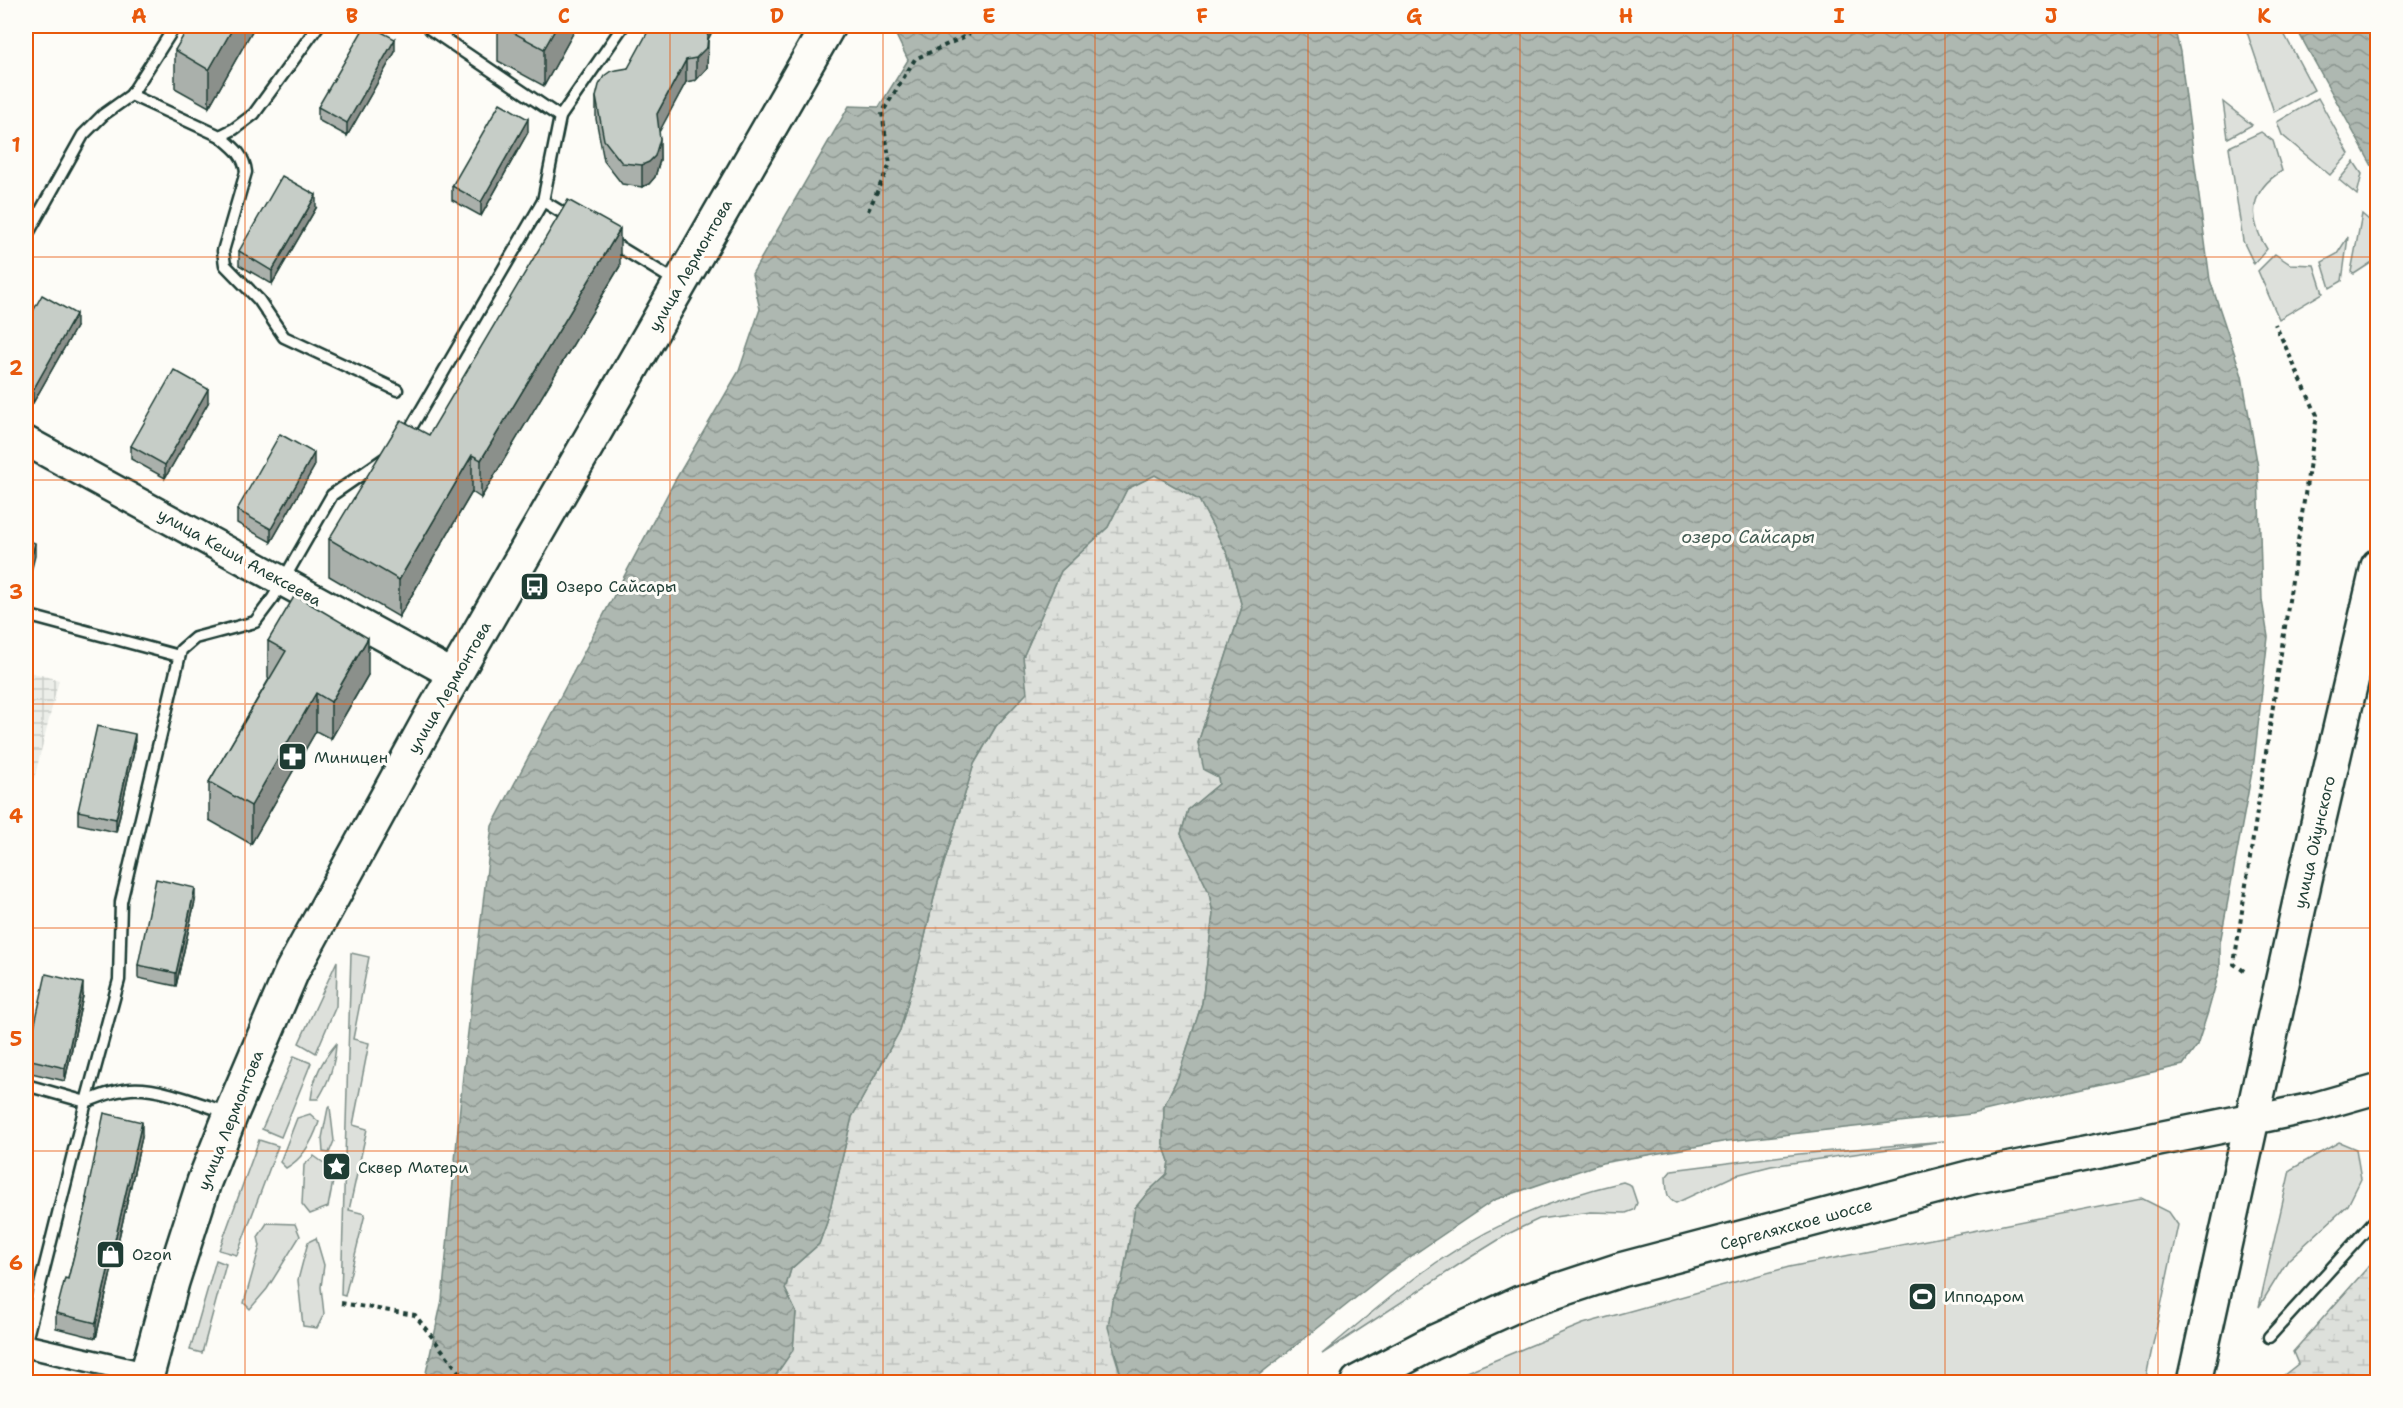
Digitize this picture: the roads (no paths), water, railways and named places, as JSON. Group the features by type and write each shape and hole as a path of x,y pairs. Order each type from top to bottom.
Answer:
{"main road":[{"name":"улица Лермонтова","path":"146,1378 204,1182 292,971 454,675 828,26"},
{"name":"улица Кеши Алексеева","path":"26,441 284,580 454,675"},
{"name":"улица Ойунского","path":"2194,1383 2378,566"},
{"path":"2252,1120 2315,1107 2378,1089"},
{"name":"Сергеляхское шоссе","path":"1358,1383 1432,1343 1520,1303 1620,1270 1972,1177 2252,1120"}],"street":[{"path":"26,1343 146,1378"}],"lane":[{"path":"26,237 84,135 103,116 130,95 175,26"},
{"path":"220,135 234,129 254,114 318,26"},
{"path":"432,26 430,29 560,117"},
{"path":"400,447 543,201 560,117 623,26"},
{"path":"130,95 220,135 241,154 245,161 246,172 223,251 225,265 259,300 284,338 397,390"},
{"path":"543,201 582,225"},
{"path":"602,236 680,283"},
{"path":"26,1343 119,980 121,902 179,656 188,642 195,638 255,622 284,580 332,495 390,454"},
{"path":"26,615 179,656"},
{"path":"26,1085 86,1102 108,1093 132,1089 159,1092 231,1114"},
{"path":"2269,1337 2378,1217"}],"water":[{"name":"озеро Сайсары","path":"895,26 2174,26 2180,52 2210,280 2242,376 2258,467 2262,600 2268,637 2254,761 2220,943 2220,969 2197,1046 2183,1065 1971,1114 1728,1141 1602,1163 1494,1200 1388,1272 1250,1382 1123,1382 1108,1327 1112,1301 1122,1282 1135,1208 1167,1174 1169,1161 1163,1144 1164,1106 1178,1077 1202,1003 1213,914 1209,892 1181,834 1188,810 1219,784 1218,777 1204,770 1198,743 1242,607 1228,555 1199,500 1155,475 1127,489 1108,527 1061,571 1023,657 1027,693 996,726 974,764 936,889 900,1030 852,1117 827,1222 819,1244 791,1269 785,1289 796,1312 793,1350 771,1382 424,1382 442,1300 463,1075 492,826 674,482 739,371 760,309 752,274 849,106 879,107 908,60 893,29"},
{"path":"2295,26 2377,26 2377,175"}],"place":[{"name":"Озеро Сайсары","path":"535,586"},
{"name":"Миницен","path":"293,757"},
{"name":"Сквер Матери","path":"337,1167"},
{"name":"Ozon","path":"111,1254"},
{"name":"Ипподром","path":"1923,1296"}]}
